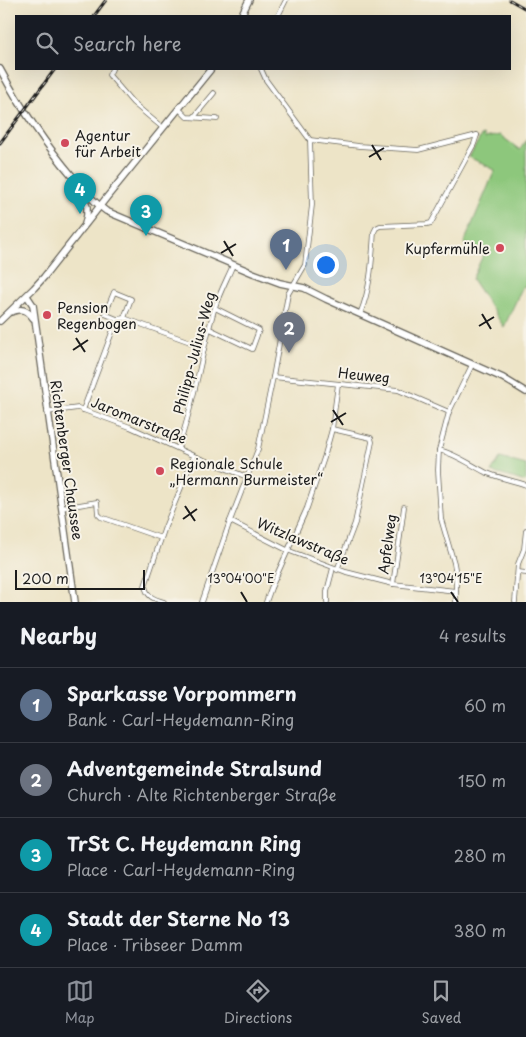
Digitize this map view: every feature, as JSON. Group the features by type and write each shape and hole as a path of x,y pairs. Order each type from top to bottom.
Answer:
{"main road":[{"path":"242,15 249,0"},
{"path":"0,69 19,104 38,133 80,185 106,211 280,283 304,288 503,378 526,392"},
{"path":"0,321 44,277 210,70"},
{"path":"80,185 87,207 85,226"},
{"name":"Richtenberger Chaussee","path":"27,296 33,306 75,602"},
{"path":"5,316 24,310 30,314 35,322"}],"street":[{"path":"278,15 286,0"},
{"path":"112,70 109,75 133,103 163,128"},
{"path":"202,602 230,520 258,449 288,294 305,265 312,205 310,140 266,80 261,70"},
{"path":"194,117 214,93"},
{"path":"179,109 187,116 217,119"},
{"path":"310,140 358,146 418,150 477,135 474,144 431,223 380,226 376,228 374,232 370,279 365,302 360,314"},
{"name":"Philipp-Julius-Weg","path":"178,448 186,425 215,308 233,264"},
{"path":"124,318 131,299 114,292 105,314 117,319 124,318 204,347"},
{"path":"210,329 252,349 259,330 215,308"},
{"path":"83,410 117,319"},
{"path":"456,602 454,563 441,519 438,470 439,450 449,412 472,365"},
{"name":"Heuweg","path":"273,377 398,390 449,412"},
{"path":"266,602 270,588 307,508 324,458 332,429 338,384"},
{"name":"Jaromarstraße","path":"47,412 78,408 130,427 194,456 247,477"},
{"path":"326,602 327,591 335,569 355,523 372,442 371,438 332,429"},
{"path":"439,450 453,454 490,474 526,485"},
{"path":"164,602 149,595 146,592 145,586 194,456"},
{"path":"61,508 97,502 98,514 101,517 162,538"},
{"name":"Apfelweg","path":"393,584 404,507"},
{"name":"Witzlawstraße","path":"230,520 287,550 335,569 393,584 456,591"},
{"path":"515,602 518,564 524,548 526,530"},
{"path":"518,572 526,572"}],"green space":[{"name":"Kupfermühle","path":"484,135 485,138 500,135 520,150 526,140 526,287 523,286 504,327 472,279 484,253 464,243 495,170 469,157 481,136"},
{"path":"500,458 526,465 526,481 491,472"}],"railway":[{"path":"95,15 106,0"},
{"path":"510,0 526,9"},
{"path":"0,143 54,70"}],"place":[{"name":"Agentur für Arbeit","path":"65,143"},
{"name":"Stadt der Sterne No 13","path":"80,214"},
{"name":"TrSt C. Heydemann Ring","path":"146,236"},
{"name":"Kupfermühle","path":"500,248"},
{"name":"Sparkasse Vorpommern","path":"286,270"},
{"name":"Pension Regenbogen","path":"47,315"},
{"name":"Adventgemeinde Stralsund","path":"289,353"},
{"name":"Regionale Schule „Hermann Burmeister“","path":"160,471"}]}
